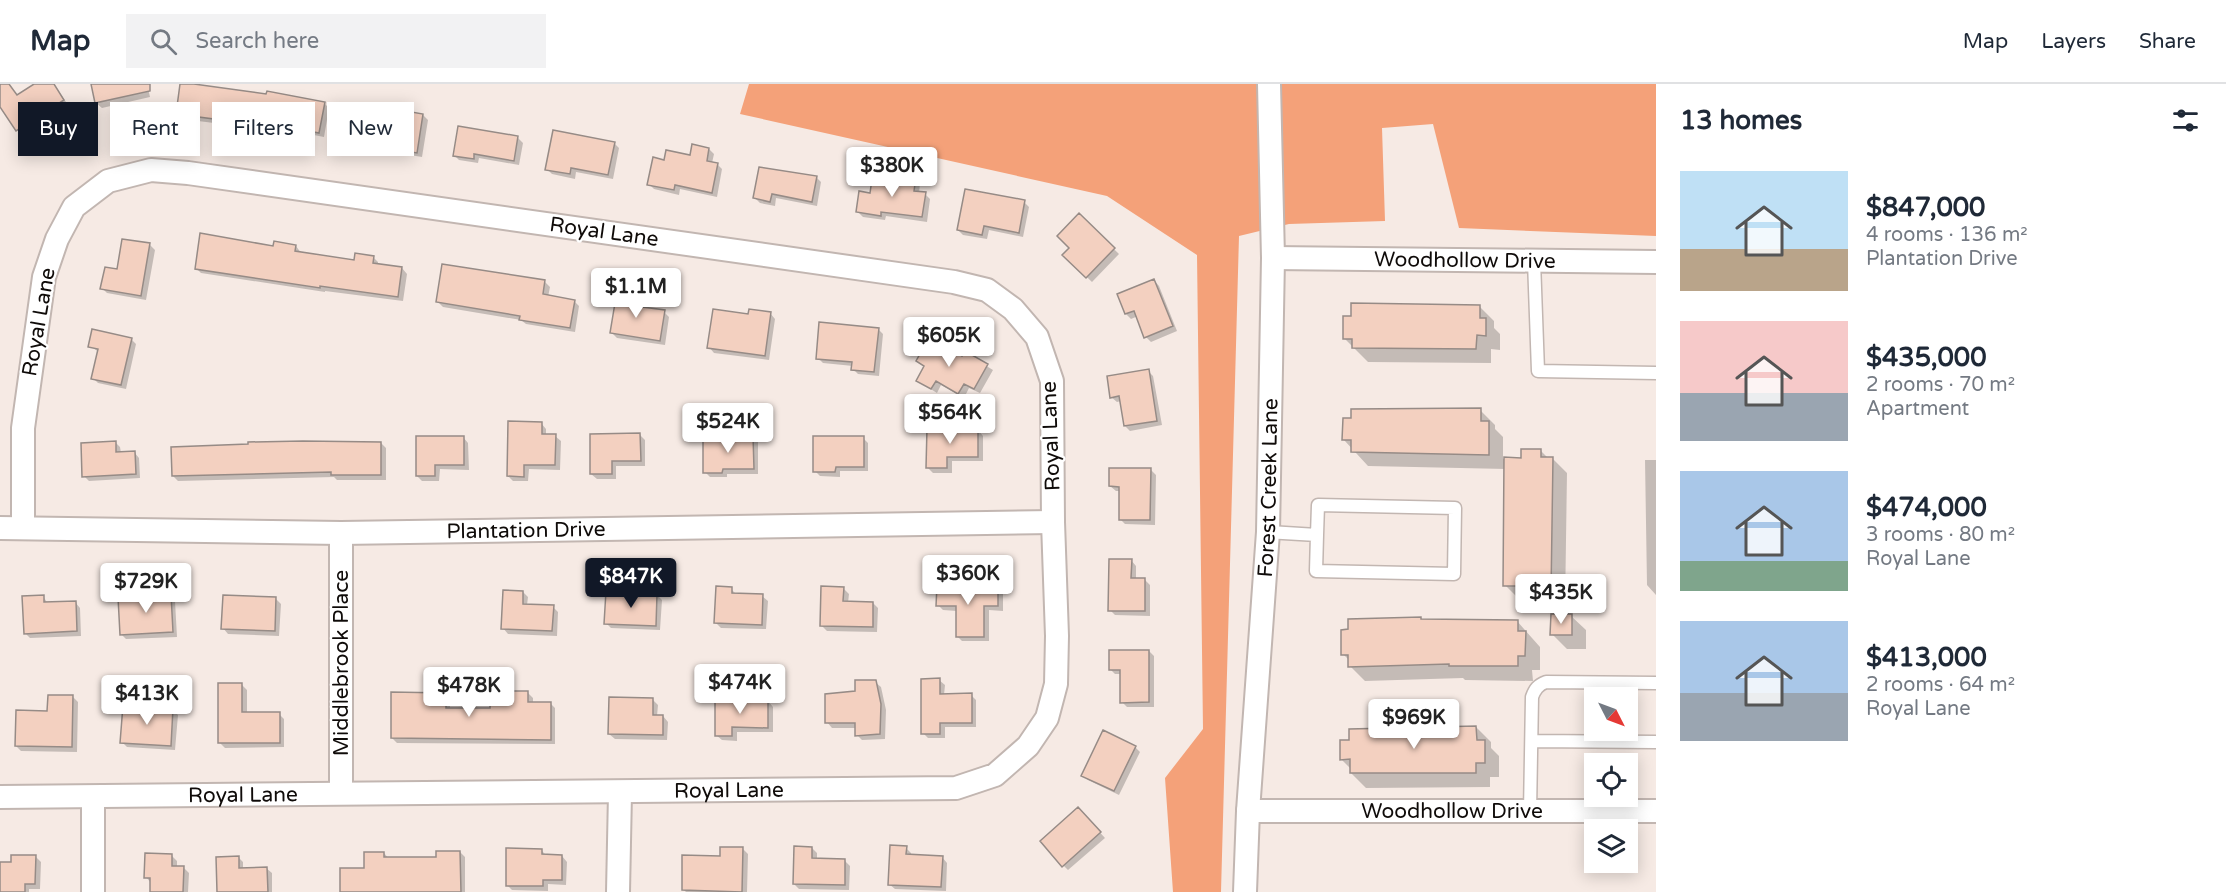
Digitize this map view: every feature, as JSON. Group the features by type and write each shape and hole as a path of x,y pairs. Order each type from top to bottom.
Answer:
{"street":[{"name":"Forest Creek Lane","path":"1245,892 1248,811 1268,532 1273,258 1269,84"},
{"name":"Royal Lane","path":"0,797 620,793 956,788 996,775 1028,746 1047,718 1056,684 1052,381 1037,337 1013,309 987,290 954,282 151,170 108,182 74,207 57,239 44,277 23,428 23,528"},
{"name":"Woodhollow Drive","path":"1273,258 1656,262"},
{"name":"Plantation Drive","path":"0,528 341,533 1053,522"},
{"name":"Middlebrook Place","path":"341,533 341,793"},
{"path":"618,892 620,793"},
{"path":"93,797 93,892"},
{"name":"Woodhollow Drive","path":"1248,811 1656,811"}],"lane":[{"path":"1534,261 1538,371 1656,373"},
{"path":"1318,505 1455,508 1454,574 1316,571 1317,535 1318,505"},
{"path":"1268,532 1317,535"},
{"path":"1530,812 1532,696 1534,690 1546,682 1656,683"},
{"path":"1532,741 1656,742"}],"shaded area":[{"path":"749,84 1656,84 1656,236 1459,228 1433,124 1382,128 1385,221 1289,224 1239,236 1221,892 1173,892 1165,778 1203,729 1197,255 1107,196 740,114"}],"building":[{"path":"0,84 9,84 17,95 34,84 54,84 64,100 61,102 18,102 18,130 16,131 0,107"},
{"path":"91,84 150,84 150,91 95,102"},
{"path":"180,84 194,84 266,94 267,91 325,102 319,133 315,132 315,102 212,102 212,119 200,117 200,102 178,102"},
{"path":"414,112 423,114 417,153 414,152"},
{"path":"458,126 518,136 514,161 474,154 474,159 453,156"},
{"path":"553,130 615,142 608,175 571,168 570,174 545,170"},
{"path":"692,144 709,148 707,161 718,163 712,193 675,185 674,190 647,185 653,157 664,160 666,150 690,155"},
{"path":"759,167 817,176 812,202 772,194 770,202 753,198"},
{"path":"899,174 916,177 914,191 926,192 922,217 881,212 881,216 856,212 859,191 870,193 872,179 898,183"},
{"path":"965,189 1025,200 1019,233 984,226 982,235 957,230"},
{"path":"1079,213 1115,248 1086,278 1062,255 1069,248 1057,236"},
{"path":"200,233 273,246 274,241 296,245 295,251 354,260 355,253 374,256 373,263 402,267 398,297 195,269"},
{"path":"122,239 150,243 141,296 100,289 105,267 117,269"},
{"path":"442,264 545,280 543,294 575,300 570,328 519,320 520,316 436,302"},
{"path":"1154,279 1173,326 1144,338 1134,311 1125,314 1117,294"},
{"path":"617,291 636,294 635,306 665,310 660,341 610,333"},
{"path":"1351,303 1480,305 1480,318 1486,318 1486,336 1477,335 1476,349 1352,348 1352,339 1343,339 1343,316 1351,316"},
{"path":"713,309 748,314 749,309 771,312 765,356 707,348"},
{"path":"819,322 879,328 874,372 851,370 852,362 816,359"},
{"path":"92,329 132,338 121,385 91,379 98,349 88,347"},
{"path":"929,338 962,356 965,351 988,364 974,389 964,384 958,394 936,381 931,389 916,381 924,366 916,361"},
{"path":"1149,369 1157,421 1124,426 1119,396 1110,398 1107,376"},
{"path":"1481,408 1481,421 1489,421 1489,455 1351,452 1351,440 1342,440 1343,418 1351,418 1351,409"},
{"path":"508,421 542,422 542,434 556,434 555,465 524,465 524,477 507,476"},
{"path":"927,428 978,429 978,457 947,457 947,468 926,468"},
{"path":"640,433 641,461 612,461 612,474 590,474 590,434"},
{"path":"416,436 464,436 464,465 435,465 435,476 416,476"},
{"path":"753,436 754,469 723,469 722,473 703,473 703,437"},
{"path":"813,436 864,436 864,467 836,467 835,472 813,472"},
{"path":"116,441 116,452 135,451 136,474 82,477 81,443"},
{"path":"303,441 381,442 381,475 331,475 331,472 172,476 171,447"},
{"path":"1521,449 1541,449 1541,457 1553,457 1551,593 1517,593 1518,586 1503,586 1504,457 1521,458"},
{"path":"1109,468 1151,468 1150,520 1119,520 1119,487 1109,486"},
{"path":"1109,559 1132,559 1131,578 1145,578 1145,611 1108,611"},
{"path":"937,585 998,585 998,606 984,606 984,637 956,637 956,606 936,606"},
{"path":"716,586 732,587 732,593 763,594 762,625 714,623"},
{"path":"821,586 844,587 843,601 873,602 873,627 820,626"},
{"path":"503,590 523,591 523,604 554,605 552,631 501,629"},
{"path":"606,591 657,594 656,626 604,624"},
{"path":"171,594 173,632 120,635 118,597"},
{"path":"44,595 44,602 76,601 77,631 24,634 22,596"},
{"path":"223,595 276,597 275,631 221,629"},
{"path":"1551,614 1572,614 1572,635 1550,635"},
{"path":"1421,617 1421,619 1518,620 1518,631 1526,631 1525,656 1518,656 1518,666 1449,666 1449,664 1348,667 1348,655 1341,655 1341,630 1348,629 1348,619"},
{"path":"1109,650 1149,650 1149,702 1120,703 1120,670 1109,670"},
{"path":"940,678 940,694 972,693 972,723 940,723 940,734 921,734 921,679"},
{"path":"855,680 876,680 881,704 880,734 855,736 855,723 825,723 825,694 855,691"},
{"path":"218,683 242,683 242,712 280,712 280,743 218,743"},
{"path":"509,691 528,691 528,702 551,702 551,740 391,738 391,692 446,693 446,708 490,708 490,697 509,697"},
{"path":"48,695 73,695 72,747 15,746 16,710 47,711"},
{"path":"609,697 653,698 653,715 663,715 663,735 608,734"},
{"path":"715,699 768,700 768,728 732,727 732,736 715,736"},
{"path":"123,705 173,708 171,746 120,743"},
{"path":"1476,726 1477,740 1485,740 1485,763 1476,763 1476,773 1350,773 1350,759 1340,760 1340,740 1349,740 1349,729"},
{"path":"1103,730 1136,746 1114,791 1081,776"},
{"path":"1078,807 1101,832 1062,867 1040,841"},
{"path":"890,845 907,846 906,854 943,856 941,887 888,885"},
{"path":"794,846 812,847 812,858 845,859 845,885 793,884"},
{"path":"720,847 743,847 742,892 682,890 682,855 720,856"},
{"path":"506,848 542,849 542,854 562,855 562,880 543,880 543,886 506,886"},
{"path":"436,851 460,851 461,892 340,892 340,868 364,868 364,852 384,852 384,857 436,857"},
{"path":"145,853 172,854 172,866 184,866 183,892 150,892 150,878 144,878"},
{"path":"11,855 36,855 35,884 25,884 25,892 0,892 0,862 11,862"},
{"path":"239,856 239,868 267,867 268,892 217,892 216,857"}]}
